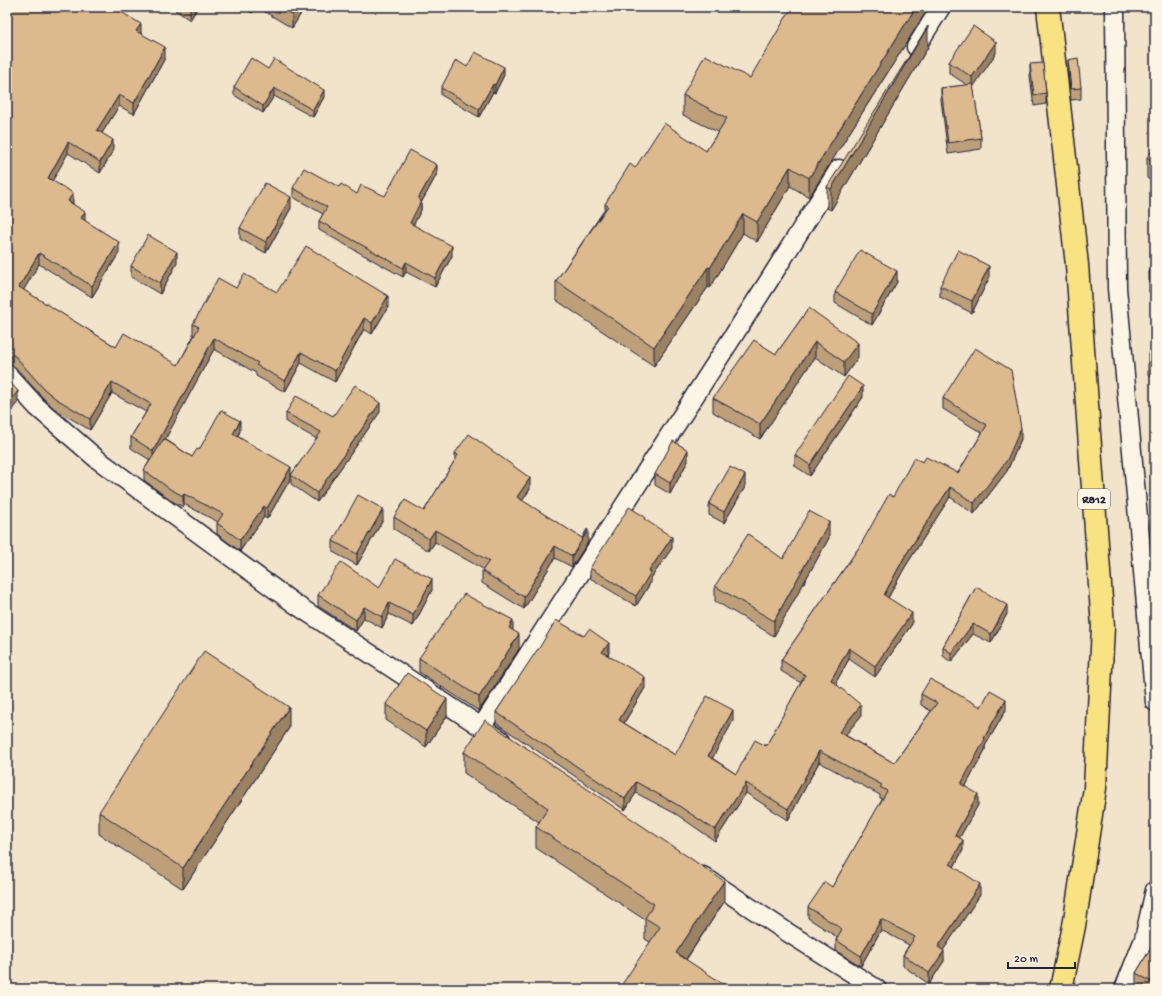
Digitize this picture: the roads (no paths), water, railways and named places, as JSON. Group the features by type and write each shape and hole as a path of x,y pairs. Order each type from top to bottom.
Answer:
{"main road":[{"name":"R812","path":"1048,7 1078,265 1103,627 1095,788 1074,926 1061,989"}],"street":[{"path":"907,61 941,7"},
{"path":"1114,7 1117,288 1155,702"},
{"path":"482,726 848,155"},
{"path":"7,374 37,407 104,464 295,604 515,749"},
{"path":"687,865 786,932 877,989"},
{"path":"1124,989 1144,939 1155,890"}]}
